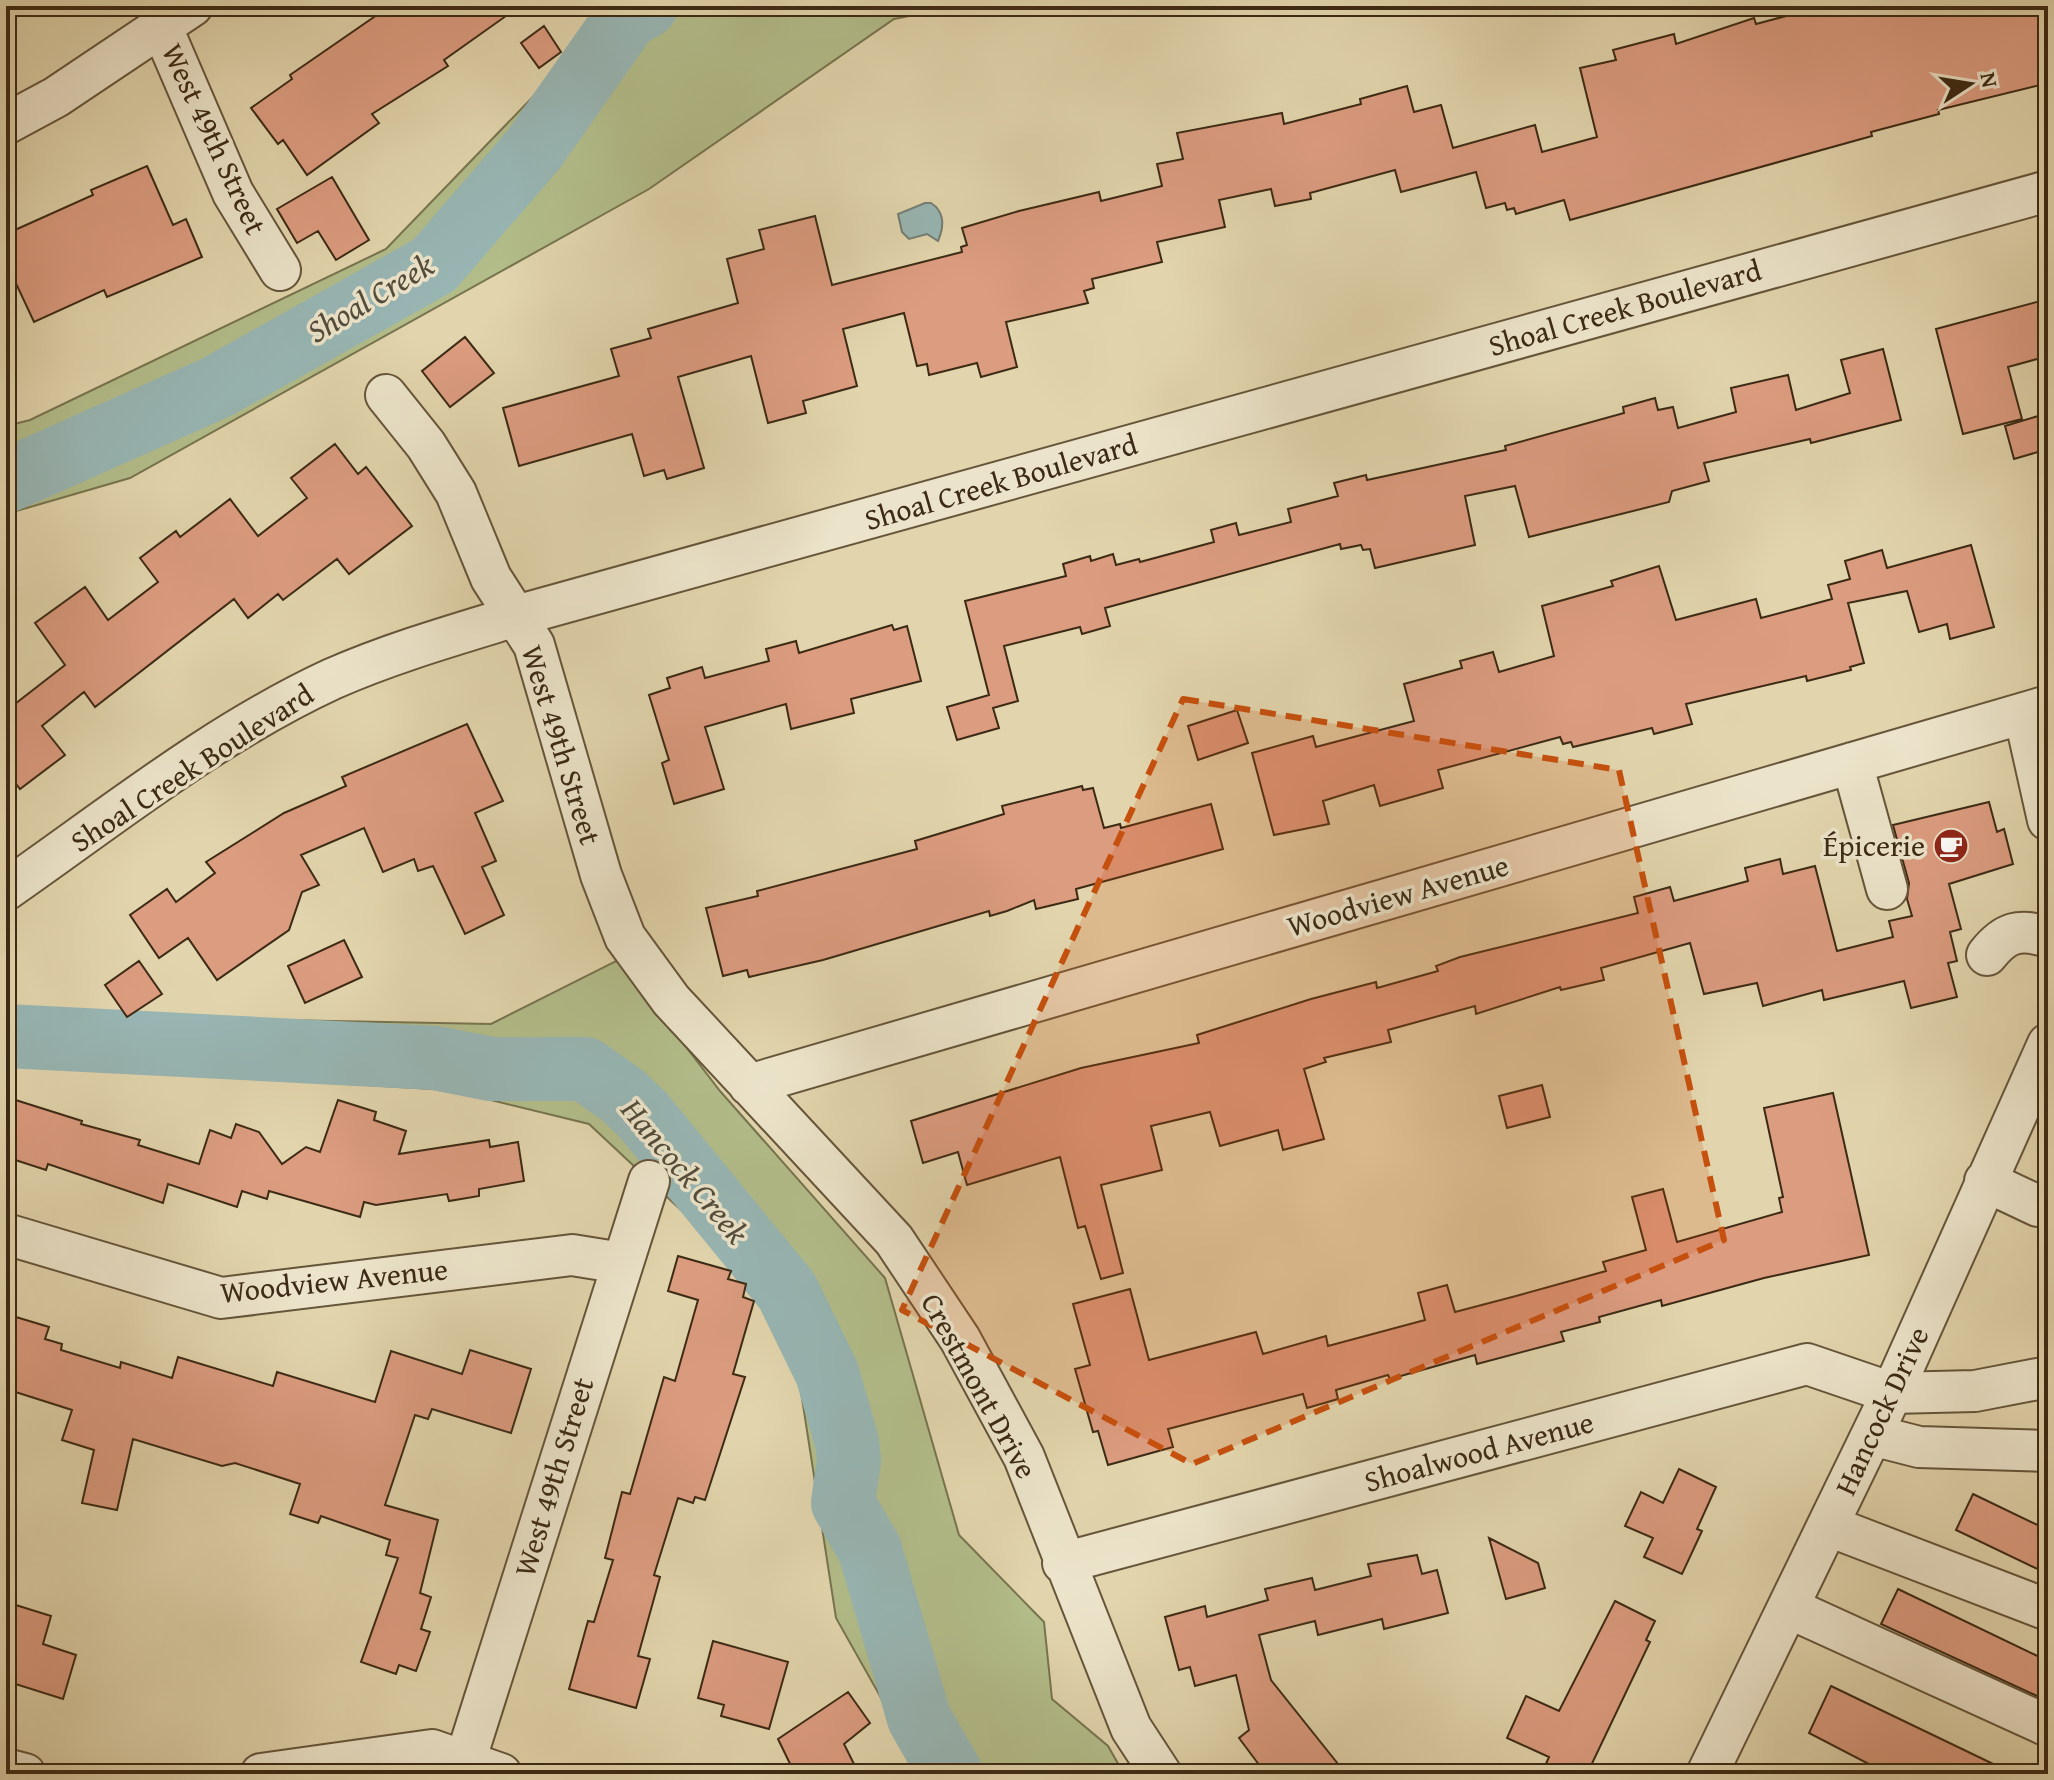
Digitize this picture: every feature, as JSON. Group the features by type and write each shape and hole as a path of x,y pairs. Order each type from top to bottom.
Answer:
{"street":[{"path":"6,124 56,97 171,13"},
{"name":"West 49th Street","path":"171,13 233,193 280,270"},
{"name":"Shoal Creek Boulevard","path":"6,890 197,757 292,701 397,653 516,616 2048,191"},
{"name":"West 49th Street","path":"386,395 426,445 456,493 491,578 534,645 601,875 625,937 671,1000 749,1085"},
{"path":"2036,710 2048,820"},
{"name":"Woodview Avenue","path":"749,1085 2036,710"},
{"path":"1852,763 1887,889"},
{"path":"1987,955 2000,939 2021,932 2048,937"},
{"name":"Hancock Drive","path":"1707,1774 1892,1393 2048,1044"},
{"name":"Crestmont Drive","path":"749,1085 823,1159 894,1240 960,1339 1024,1457 1063,1563 1131,1728 1161,1774"},
{"name":"West 49th Street","path":"476,1770 622,1263 649,1181"},
{"path":"1985,1181 2038,1206 2048,1205"},
{"name":"Woodview Avenue","path":"6,1234 221,1298 572,1255 622,1263"},
{"name":"Shoalwood Avenue","path":"1063,1563 1807,1364 1892,1393"},
{"path":"1892,1393 1975,1391 2048,1377"},
{"path":"1872,1435 1919,1447 2048,1451"},
{"path":"1829,1526 2048,1610"},
{"path":"1789,1608 2048,1726"},
{"path":"261,1774 432,1750 476,1770"},
{"path":"6,1769 25,1774"}],"highlighted area":[{"path":"1183,699 1619,770 1724,1240 1192,1464 902,1310"}],"green space":[{"path":"613,6 959,6 894,19 649,189 130,478 6,514 6,426 30,420 386,249 580,48"},
{"path":"624,957 634,979 720,1091 885,1278 959,1535 1044,1622 1052,1699 1108,1746 1124,1774 924,1774 836,1618 797,1366 745,1270 589,1124 450,1090 6,1064 6,1015 491,1024"}],"water":[{"path":"931,203 941,215 938,241 927,234 909,239 902,232 898,214"}],"building":[{"path":"390,6 520,6 444,60 448,66 372,114 379,123 307,175 283,140 278,144 251,108 292,79 290,75"},
{"path":"1824,6 2048,6 2048,83 1938,110 1939,114 1871,132 1872,136 1570,220 1564,200 1516,214 1514,208 1507,210 1505,203 1486,208 1476,172 1401,192 1395,170 1310,193 1311,199 1275,206 1271,189 1219,200 1225,227 1157,242 1162,262 1092,279 1094,288 1084,291 1088,303 1006,322 1017,367 981,377 977,363 929,375 927,364 917,366 904,313 843,329 857,386 803,401 806,413 768,423 751,356 678,377 704,468 667,479 664,470 644,476 632,434 519,466 503,408 619,376 611,349 651,338 648,329 738,303 727,259 764,249 759,230 815,216 832,285 962,252 961,247 967,245 962,228 1099,192 1101,201 1162,186 1157,164 1183,159 1177,133 1282,113 1284,124 1361,104 1360,99 1407,86 1414,112 1441,105 1453,148 1535,125 1542,152 1597,137 1580,68 1616,60 1613,50 1674,34 1676,44 1754,18 1756,24"},
{"path":"544,26 561,52 539,68 521,43"},
{"path":"147,166 173,225 186,219 202,257 107,297 104,290 34,322 6,262 6,234 93,195 91,190"},
{"path":"332,177 369,240 336,260 318,231 297,243 277,209"},
{"path":"2048,299 2048,356 2008,367 2022,419 1963,434 1936,329"},
{"path":"465,337 494,373 450,407 422,371"},
{"path":"1883,349 1901,420 1811,443 1810,439 1704,463 1709,481 1672,491 1669,502 1529,537 1515,486 1465,496 1475,545 1375,568 1370,549 1363,550 1361,545 1341,549 1340,544 1105,608 1110,626 1082,634 1080,627 1004,646 1018,701 993,708 999,728 957,740 947,707 989,695 965,601 1066,576 1063,564 1090,556 1091,561 1113,554 1116,565 1139,559 1140,562 1214,542 1211,530 1236,523 1239,535 1291,522 1288,509 1338,496 1334,483 1366,475 1367,480 1506,450 1505,446 1624,413 1623,407 1655,398 1658,410 1673,407 1678,428 1736,412 1731,388 1788,375 1796,410 1850,393 1841,360"},
{"path":"2048,413 2048,449 2014,459 2005,426"},
{"path":"335,444 358,474 366,467 412,526 349,574 337,559 283,600 278,594 248,618 234,599 95,707 84,692 42,726 65,755 20,789 6,771 6,711 65,665 35,623 85,587 108,620 158,582 140,558 176,531 180,537 230,499 258,536 307,498 291,478"},
{"path":"1971,545 1994,627 1950,639 1947,624 1919,632 1907,591 1848,603 1864,663 1850,667 1851,670 1807,681 1806,676 1686,704 1692,724 1654,734 1652,728 1573,747 1571,742 1563,744 1560,737 1438,770 1443,788 1380,806 1374,785 1323,801 1329,824 1274,835 1252,753 1313,736 1316,747 1414,721 1404,684 1462,668 1460,661 1493,652 1499,672 1554,656 1542,606 1613,586 1611,581 1659,566 1676,620 1756,599 1761,618 1832,599 1828,585 1850,579 1845,561 1882,550 1887,568"},
{"path":"892,625 894,630 907,626 921,681 851,699 854,713 791,729 786,704 705,727 724,789 674,804 662,763 669,760 649,695 670,688 667,678 702,667 705,678 769,661 766,649 796,641 799,653"},
{"path":"1237,710 1248,743 1198,760 1188,726"},
{"path":"467,724 503,801 475,813 496,861 482,867 504,915 465,934 433,866 418,871 414,859 383,872 364,828 301,855 319,885 302,892 289,930 217,980 188,938 159,958 130,915 167,889 176,902 215,873 206,862 284,813 346,786 342,777"},
{"path":"1082,786 1083,790 1093,788 1104,828 1120,824 1121,828 1211,804 1223,849 1076,889 1078,899 1036,909 1034,900 990,916 989,911 823,960 749,977 747,970 723,976 706,908 758,896 757,891 917,849 915,841 1004,814 1002,806"},
{"path":"1989,802 1997,832 2004,829 2013,864 1949,884 1961,929 1950,932 1957,961 1948,963 1957,997 1911,1008 1904,981 1824,1000 1822,990 1763,1006 1757,983 1704,994 1690,943 1601,968 1604,980 1561,990 1560,987 1476,1014 1475,1006 1388,1030 1391,1042 1324,1058 1326,1062 1304,1069 1324,1139 1283,1150 1278,1130 1220,1146 1210,1112 1151,1126 1162,1170 1101,1185 1123,1273 1101,1279 1085,1226 1078,1228 1060,1157 967,1185 958,1152 923,1163 911,1121 1081,1068 1199,1043 1197,1035 1311,999 1376,982 1377,988 1438,971 1436,966 1460,957 1638,913 1634,897 1670,887 1674,901 1748,881 1745,868 1780,859 1783,874 1815,866 1837,951 1893,937 1889,921 1912,916 1907,899 1909,883 1893,825"},
{"path":"344,940 362,977 305,1003 288,966"},
{"path":"139,961 162,994 127,1017 105,985"},
{"path":"1542,1085 1550,1117 1507,1128 1499,1096"},
{"path":"1833,1093 1869,1255 1764,1278 1662,1306 1661,1300 1599,1317 1600,1322 1561,1332 1564,1341 1477,1364 1475,1355 1390,1379 1388,1375 1336,1390 1338,1399 1307,1408 1303,1394 1168,1429 1173,1447 1108,1465 1098,1431 1093,1432 1075,1369 1090,1365 1073,1304 1130,1289 1149,1360 1256,1332 1263,1354 1326,1336 1328,1346 1425,1320 1418,1293 1447,1285 1455,1312 1516,1296 1606,1271 1603,1262 1646,1250 1632,1197 1663,1189 1677,1242 1782,1212 1779,1198 1783,1197 1764,1108"},
{"path":"6,1097 82,1121 81,1124 140,1140 138,1145 199,1164 210,1130 231,1138 236,1124 259,1132 282,1164 306,1147 320,1152 338,1100 376,1112 374,1120 406,1131 399,1154 489,1140 490,1147 518,1142 524,1181 479,1189 479,1196 449,1201 447,1194 376,1205 364,1202 360,1217 269,1191 267,1199 242,1191 237,1207 168,1184 163,1203 48,1164 46,1170 6,1157"},
{"path":"678,1256 731,1271 728,1279 746,1284 743,1297 754,1301 733,1374 745,1377 705,1500 695,1497 693,1503 678,1498 654,1575 660,1577 638,1656 650,1659 636,1708 569,1689 588,1621 594,1622 613,1560 605,1558 622,1492 630,1494 664,1377 675,1381 698,1300 668,1291"},
{"path":"6,1314 49,1327 45,1339 62,1344 61,1350 120,1368 121,1362 172,1378 178,1357 273,1386 277,1372 375,1402 391,1351 462,1374 470,1350 531,1369 511,1433 432,1409 428,1419 415,1415 385,1505 438,1520 420,1593 431,1597 421,1629 430,1632 416,1671 399,1665 396,1674 361,1662 398,1558 386,1555 390,1540 321,1516 318,1523 290,1514 300,1484 235,1463 222,1466 133,1439 117,1510 82,1503 94,1450 62,1440 72,1410 6,1389"},
{"path":"1679,1469 1716,1487 1697,1529 1702,1531 1682,1574 1644,1557 1653,1538 1625,1526 1641,1492 1663,1503"},
{"path":"1973,1494 2048,1530 2048,1574 1956,1530"},
{"path":"1489,1538 1538,1563 1545,1588 1506,1599"},
{"path":"1417,1555 1422,1574 1437,1570 1448,1613 1384,1629 1382,1619 1318,1635 1315,1621 1259,1635 1271,1680 1346,1774 1266,1774 1239,1738 1249,1730 1236,1675 1195,1686 1190,1667 1179,1670 1165,1617 1205,1606 1207,1617 1268,1600 1265,1589 1312,1578 1315,1590 1371,1576 1368,1564"},
{"path":"1898,1589 2048,1661 2048,1701 1881,1624"},
{"path":"1615,1601 1655,1621 1646,1640 1650,1642 1587,1774 1564,1774 1545,1766 1549,1757 1507,1738 1526,1696 1559,1711"},
{"path":"6,1602 51,1616 43,1644 76,1655 63,1699 6,1681"},
{"path":"713,1641 788,1662 769,1729 721,1716 724,1705 698,1698"},
{"path":"1831,1686 2014,1774 1888,1774 1809,1733"},
{"path":"848,1692 870,1723 844,1744 859,1774 795,1774 778,1739"}],"waterway":[{"name":"Shoal Creek","path":"6,481 217,387 434,265 534,149 626,18 646,6"},
{"name":"Hancock Creek","path":"6,1036 435,1058 491,1069 585,1069 622,1095 643,1115 787,1291 827,1373 847,1442 849,1460 843,1503 870,1550 919,1718 951,1774"}],"place":[{"name":"Épicerie","path":"1951,846"}]}
